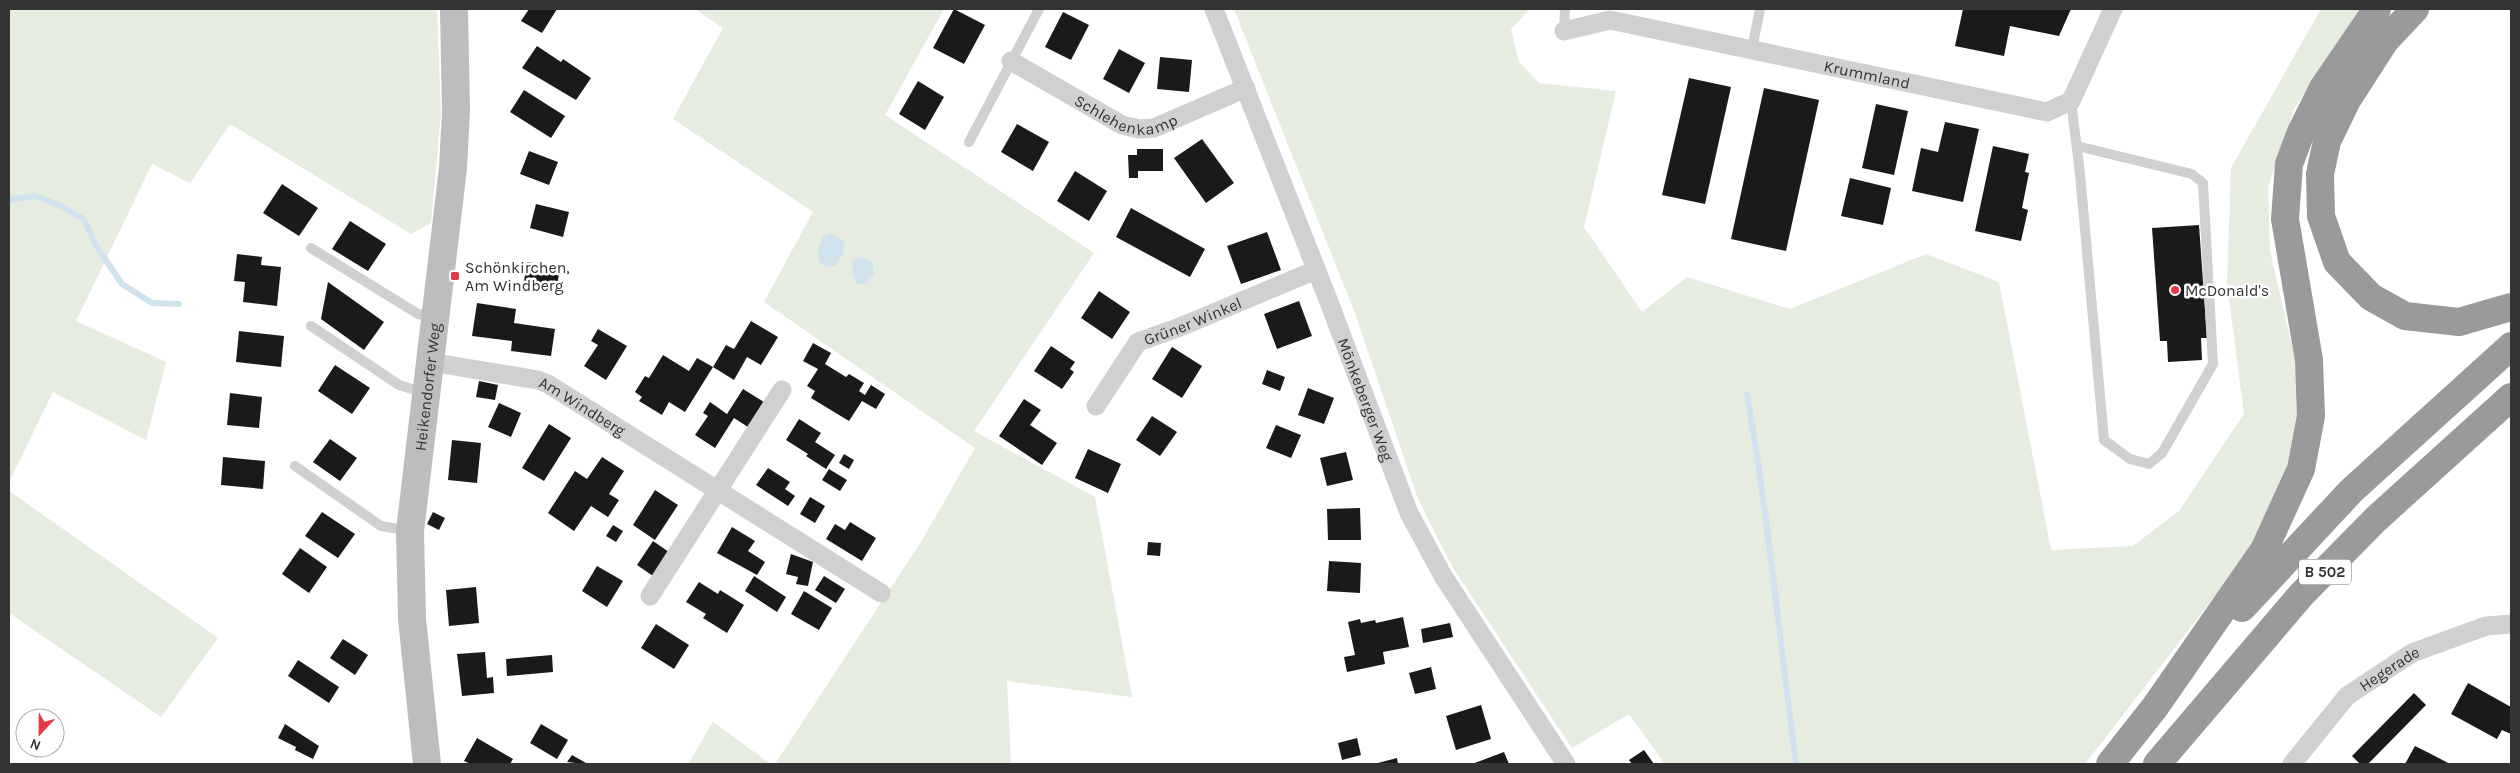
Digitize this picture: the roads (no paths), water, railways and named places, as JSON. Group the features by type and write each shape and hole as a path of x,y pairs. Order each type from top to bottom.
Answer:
{"highway":[{"path":"2155,707 2264,550 2301,469 2311,416 2310,360 2285,219 2289,164 2301,132 2323,88 2378,9"},
{"path":"2415,9 2380,50 2347,100 2328,141 2320,174 2321,216 2337,262 2371,297 2405,316 2459,322 2511,307"},
{"name":"B 502","path":"2110,764 2155,707 2276,570 2351,491 2511,346"},
{"name":"B 502","path":"2157,764 2302,594 2376,519 2511,397"}],"street":[{"name":"Heikendorfer Weg","path":"427,764 412,619 410,531 453,159 456,111 454,9"},
{"name":"Mönkeberger Weg","path":"1214,9 1409,513 1443,576 1566,764"},
{"path":"2071,100 2113,9"},
{"name":"Krummland","path":"1564,31 1610,20 2048,112 2071,100"},
{"name":"Schlehenkamp","path":"1011,61 1122,125 1139,129 1154,128 1246,88"},
{"name":"Grüner Winkel","path":"1096,406 1138,342 1180,327 1316,270"},
{"name":"Am Windberg","path":"430,362 538,380 548,384 882,593"},
{"path":"650,596 782,390"},
{"name":"Hegerade","path":"2297,763 2347,696 2412,653 2486,626 2511,624"}],"lane":[{"path":"969,142 1039,9"},
{"path":"1564,31 1565,9"},
{"path":"1752,49 1760,9"},
{"path":"2071,100 2077,146 2104,440 2130,459 2150,464 2162,453 2213,364 2203,183 2192,174 2077,146"},
{"path":"311,248 418,314 436,317"},
{"path":"311,326 399,385 426,393"},
{"path":"295,466 381,526 410,531"}],"water":[{"path":"830,233 844,242 843,253 836,265 827,267 819,262 818,248 823,236"},
{"path":"861,257 872,261 874,275 865,284 856,283 853,273 852,261"}],"waterway":[{"path":"9,200 35,196 57,204 84,219 95,244 122,284 152,303 179,304"},
{"path":"1747,394 1768,532 1796,764"}],"place":[{"name":"Schönkirchen, Am Windberg","path":"455,276"},
{"name":"McDonald's","path":"2175,290"}]}
